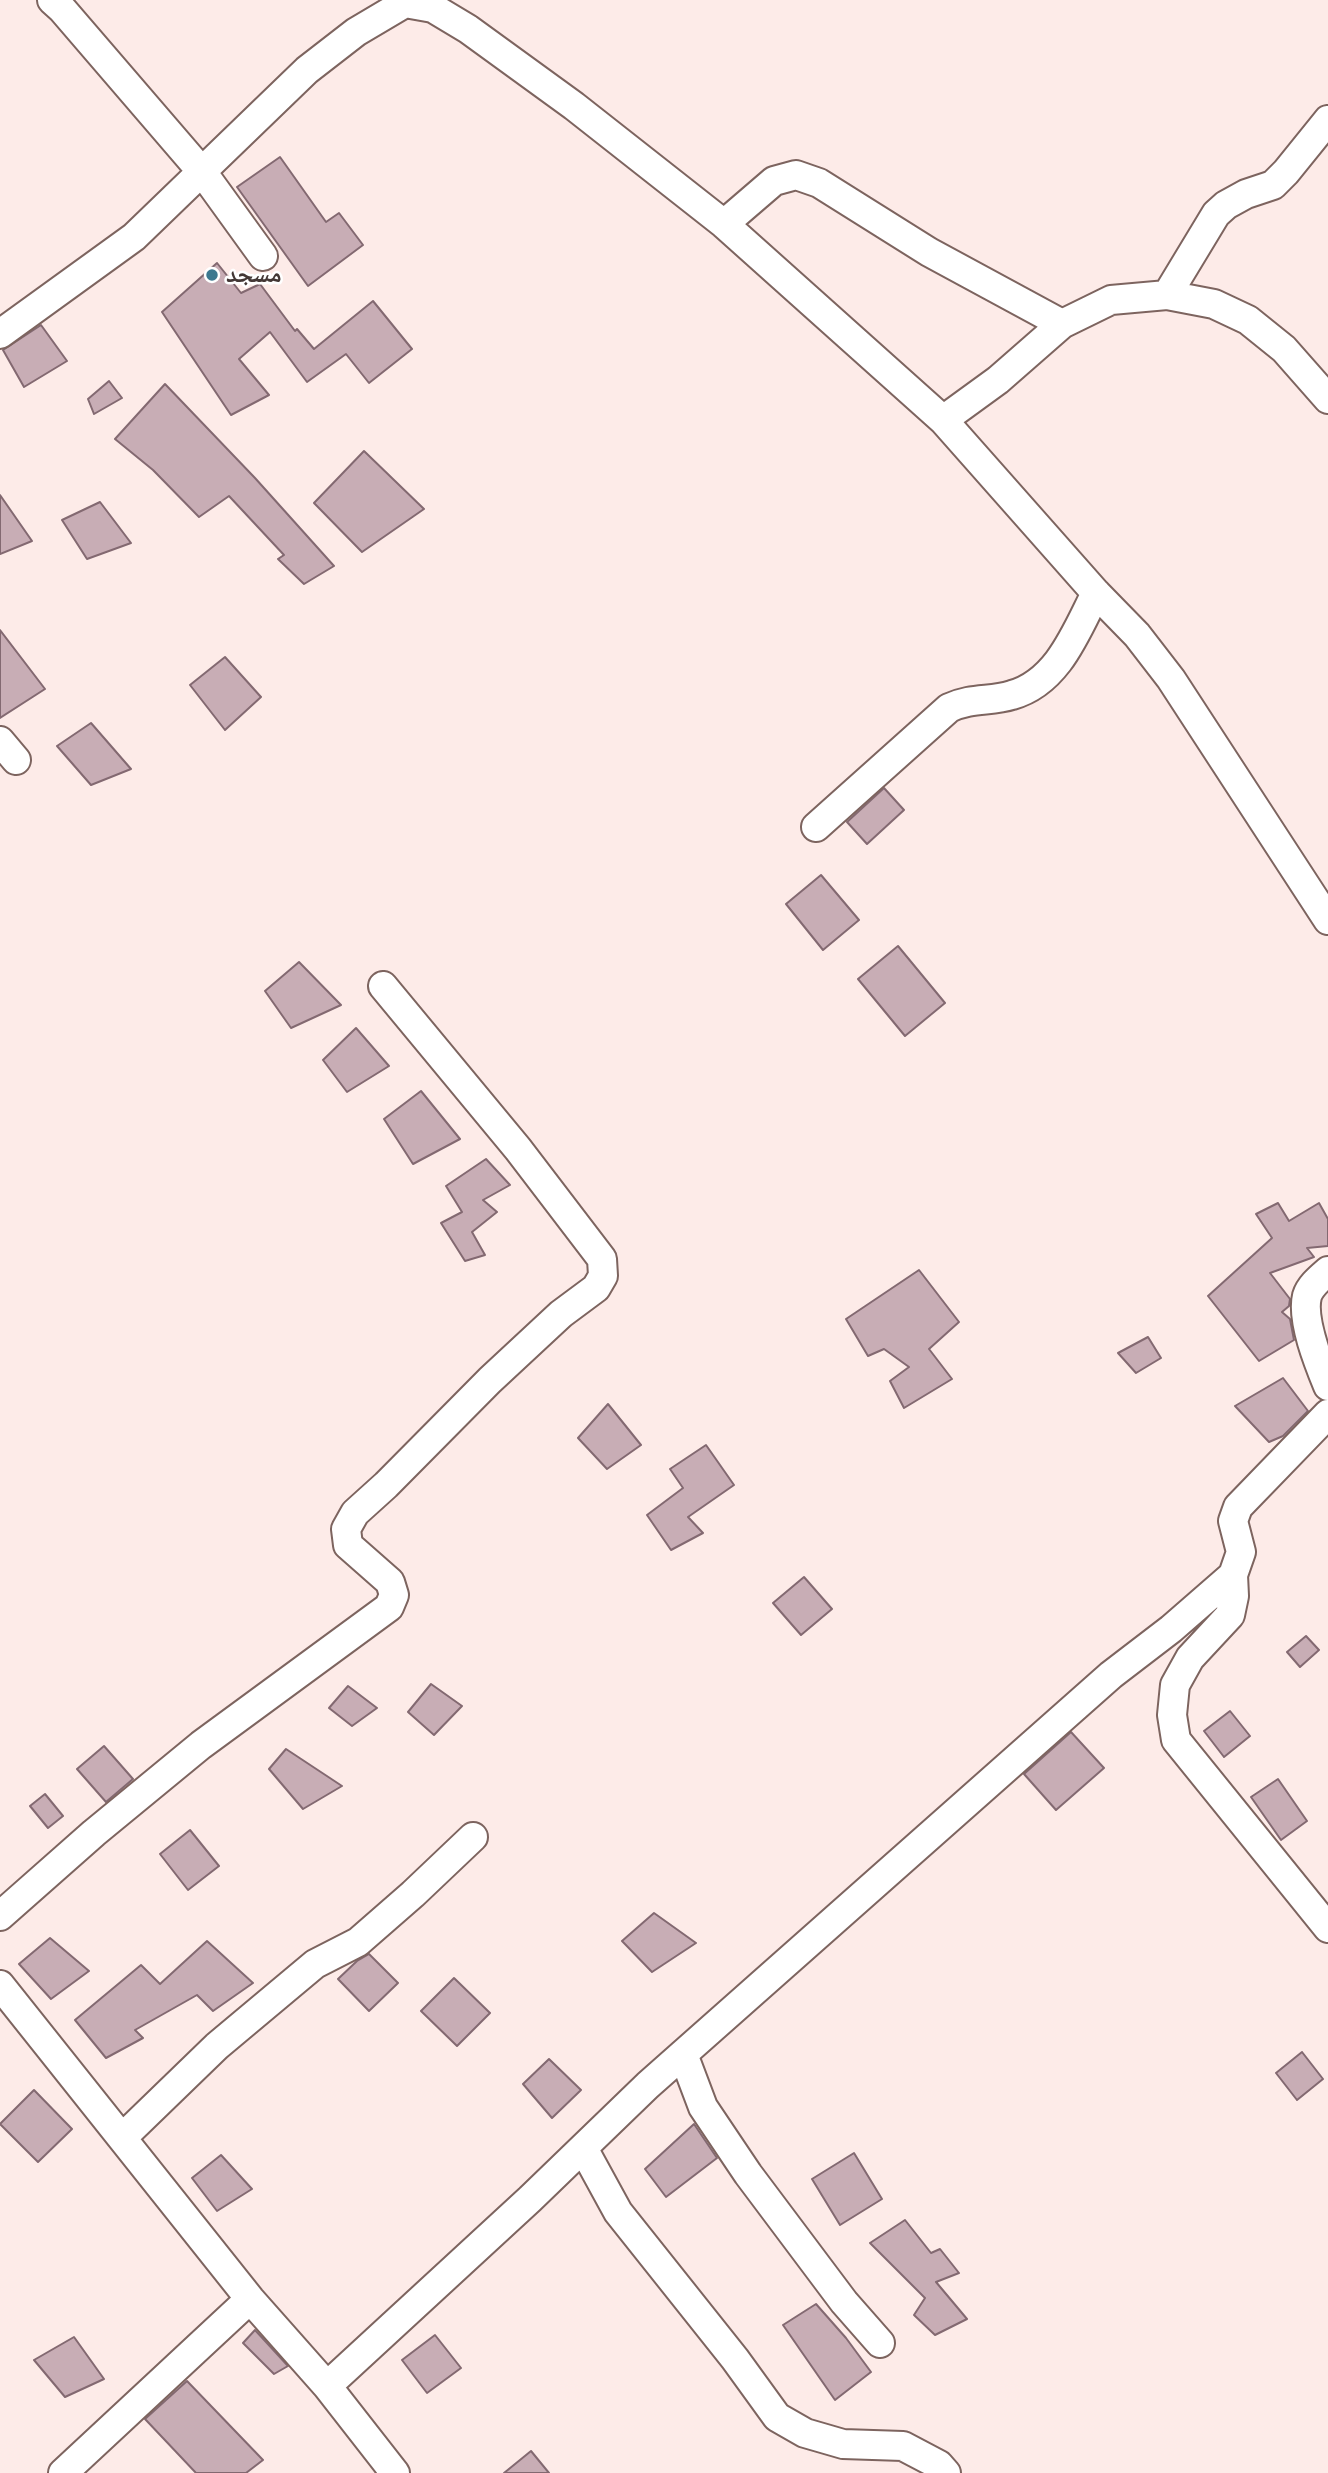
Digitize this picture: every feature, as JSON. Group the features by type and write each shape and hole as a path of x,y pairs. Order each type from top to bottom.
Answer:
{"street":[{"path":"52,0 204,173 263,256"},
{"path":"0,334 134,237 204,173 307,70 356,32 406,2 433,8 468,29 574,106 724,224 943,420 1096,593 1137,635 1171,679 1328,920"},
{"path":"1167,295 1216,214 1246,194 1273,185 1328,120"},
{"path":"724,224 774,181 796,175 819,183 929,251 1062,324"},
{"path":"943,420 998,380 1062,324 1111,300 1167,295 1214,304 1248,320 1284,349 1328,399"},
{"path":"816,827 949,708 972,699 1010,696 1026,690 1046,675 1064,654 1096,593"},
{"path":"0,1916 94,1833 201,1745 389,1607 394,1595 390,1582 348,1545 346,1529 355,1513 561,1314 596,1288 603,1276 602,1259 518,1149 383,986"},
{"path":"1328,1271 1315,1283 1308,1295 1306,1311 1314,1350 1328,1386"},
{"path":"1328,1415 1238,1507 1233,1521 1241,1552 1233,1575 1234,1596 1230,1615 1190,1658 1175,1685 1172,1715 1176,1740 1328,1928"},
{"path":"327,2386 683,2054 1111,1675 1171,1629 1233,1575"},
{"path":"123,2137 217,2046 315,1964 358,1942 473,1837"},
{"path":"0,1985 250,2299 327,2386 396,2473"},
{"path":"683,2054 703,2108 748,2174 844,2301 880,2343"},
{"path":"583,2148 618,2212 777,2417 805,2433 843,2444 903,2446 939,2465 946,2473"},
{"path":"63,2473 250,2299"}],"building":[{"path":"280,157 326,222 339,213 363,245 308,286 237,187"},
{"path":"217,263 241,293 260,284 295,331 297,329 314,349 373,301 412,349 369,383 346,354 307,382 270,332 239,359 269,395 231,415 162,312"},
{"path":"41,325 67,361 24,387 3,350"},
{"path":"109,381 122,398 94,414 88,399"},
{"path":"165,384 334,566 304,584 278,559 284,555 229,496 199,517 153,470 115,439"},
{"path":"364,451 424,509 362,552 314,503"},
{"path":"0,495 32,541 0,554"},
{"path":"100,502 131,543 87,559 62,520"},
{"path":"0,630 45,689 0,718"},
{"path":"225,657 261,697 225,730 190,685"},
{"path":"91,723 131,769 91,785 57,746"},
{"path":"884,788 904,810 867,844 847,822"},
{"path":"821,875 859,920 823,950 786,904"},
{"path":"898,946 945,1003 905,1036 858,979"},
{"path":"299,962 341,1005 291,1028 265,991"},
{"path":"356,1028 389,1066 347,1092 323,1060"},
{"path":"421,1091 460,1139 413,1164 384,1119"},
{"path":"486,1159 510,1185 483,1200 497,1212 472,1232 485,1255 465,1261 441,1223 462,1212 446,1186"},
{"path":"1278,1203 1289,1221 1319,1203 1328,1219 1328,1246 1307,1248 1314,1257 1270,1273 1290,1299 1289,1306 1282,1312 1290,1319 1294,1340 1259,1361 1208,1296 1272,1238 1256,1214"},
{"path":"919,1270 959,1322 929,1349 952,1379 904,1408 890,1381 909,1367 884,1349 868,1356 846,1319"},
{"path":"1148,1337 1161,1358 1136,1373 1118,1353"},
{"path":"1283,1378 1308,1411 1283,1436 1269,1442 1235,1406"},
{"path":"608,1404 641,1445 607,1469 578,1438"},
{"path":"706,1445 734,1485 688,1517 703,1533 671,1550 647,1515 683,1488 670,1469"},
{"path":"804,1577 832,1609 801,1635 773,1603"},
{"path":"1306,1636 1319,1650 1300,1667 1287,1652"},
{"path":"431,1684 462,1706 434,1735 408,1712"},
{"path":"348,1686 377,1708 352,1726 329,1708"},
{"path":"1230,1711 1250,1736 1224,1757 1204,1731"},
{"path":"1071,1732 1104,1768 1056,1810 1024,1774"},
{"path":"104,1746 133,1779 106,1802 77,1769"},
{"path":"286,1749 342,1786 303,1809 269,1769"},
{"path":"1278,1779 1307,1821 1281,1840 1251,1797"},
{"path":"45,1794 63,1816 48,1828 30,1806"},
{"path":"190,1830 219,1866 188,1890 160,1854"},
{"path":"654,1913 696,1943 652,1972 622,1941"},
{"path":"50,1938 89,1971 51,1999 19,1964"},
{"path":"207,1941 253,1983 213,2011 197,1995 135,2030 143,2038 106,2058 75,2020 141,1965 160,1984"},
{"path":"369,1954 398,1983 369,2011 338,1979"},
{"path":"454,1978 490,2013 457,2046 421,2011"},
{"path":"1302,2052 1323,2079 1297,2100 1276,2073"},
{"path":"549,2059 581,2090 552,2118 523,2084"},
{"path":"34,2090 72,2129 38,2162 0,2124"},
{"path":"694,2124 717,2158 666,2197 645,2169"},
{"path":"854,2153 882,2199 840,2225 812,2179"},
{"path":"221,2155 252,2189 217,2211 192,2178"},
{"path":"905,2220 931,2253 940,2249 959,2273 936,2282 967,2319 935,2335 914,2315 925,2298 870,2243"},
{"path":"816,2304 871,2372 835,2400 783,2325"},
{"path":"255,2330 288,2366 274,2374 243,2343"},
{"path":"435,2335 461,2368 427,2393 402,2360"},
{"path":"74,2337 104,2379 65,2397 34,2360"},
{"path":"187,2381 263,2460 246,2473 196,2473 145,2419"},
{"path":"531,2451 549,2473 504,2473"}],"place":[{"name":"مسجد","path":"212,275"}]}
